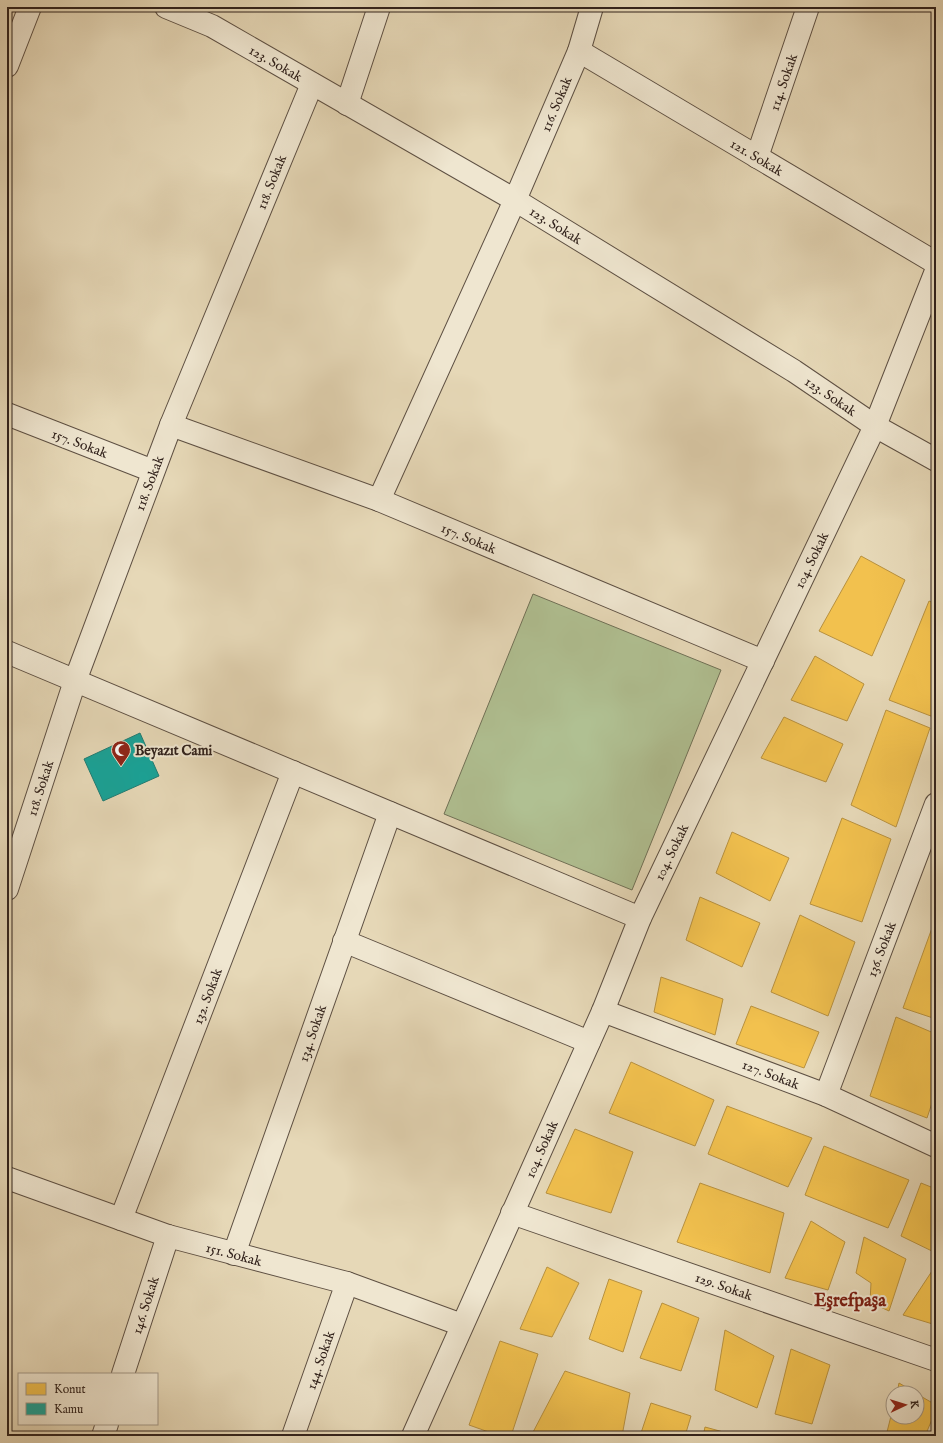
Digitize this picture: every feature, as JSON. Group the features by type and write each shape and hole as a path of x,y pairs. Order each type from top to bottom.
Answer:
{"street":[{"path":"7,66 30,7"},
{"name":"123. Sokak","path":"166,7 212,26 515,200 794,371 875,426 936,460"},
{"path":"347,104 379,7"},
{"name":"116. Sokak","path":"379,500 515,200 579,51 592,7"},
{"name":"114. Sokak","path":"757,157 808,7"},
{"name":"121. Sokak","path":"579,51 936,263"},
{"name":"118. Sokak","path":"8,881 75,681 153,471 312,84"},
{"name":"104. Sokak","path":"418,1435 462,1325 603,1011 640,918 875,426 936,271"},
{"name":"157. Sokak","path":"7,414 153,471"},
{"name":"157. Sokak","path":"171,425 379,500 763,661"},
{"path":"7,652 640,918"},
{"name":"132. Sokak","path":"121,1219 292,772"},
{"name":"136. Sokak","path":"826,1095 936,804"},
{"name":"134. Sokak","path":"234,1254 390,813"},
{"path":"344,941 589,1042"},
{"name":"127. Sokak","path":"603,1011 826,1095 936,1146"},
{"name":"151. Sokak","path":"7,1178 168,1236 347,1283 462,1325"},
{"name":"129. Sokak","path":"512,1213 936,1360"},
{"name":"146. Sokak","path":"123,1373 168,1236"},
{"name":"144. Sokak","path":"293,1436 347,1283"},
{"path":"103,1436 107,1425"}],"green space":[{"path":"533,594 721,670 632,890 444,814"}],"building: Konut":[{"path":"861,556 905,580 872,656 819,631"},
{"path":"929,601 936,604 936,718 889,700"},
{"path":"815,656 864,684 847,721 791,700"},
{"path":"886,710 930,728 896,827 851,805"},
{"path":"784,717 843,744 826,782 761,758"},
{"path":"842,818 891,839 862,922 810,904"},
{"path":"732,832 789,858 770,901 716,873"},
{"path":"700,897 760,923 742,967 686,940"},
{"path":"800,915 855,942 828,1016 771,992"},
{"path":"932,928 936,929 936,1019 903,1008"},
{"path":"661,977 723,999 715,1035 654,1012"},
{"path":"751,1006 819,1032 804,1068 736,1044"},
{"path":"896,1017 936,1034 936,1091 927,1118 870,1096"},
{"path":"631,1062 714,1100 695,1146 609,1113"},
{"path":"727,1106 812,1138 788,1187 708,1154"},
{"path":"575,1129 633,1152 611,1213 546,1193"},
{"path":"824,1146 909,1180 888,1228 805,1195"},
{"path":"700,1183 784,1213 770,1273 677,1242"},
{"path":"921,1183 936,1189 936,1253 901,1236"},
{"path":"811,1221 845,1242 828,1290 785,1278"},
{"path":"864,1237 906,1259 889,1311 870,1302 871,1283 856,1273"},
{"path":"547,1267 579,1283 552,1337 520,1329"},
{"path":"934,1268 936,1268 936,1325 903,1315"},
{"path":"609,1279 642,1291 623,1352 589,1339"},
{"path":"662,1303 699,1318 681,1371 640,1358"},
{"path":"725,1330 774,1356 757,1408 715,1390"},
{"path":"500,1341 538,1354 511,1436 500,1436 469,1425"},
{"path":"791,1349 830,1365 812,1424 775,1414"},
{"path":"565,1371 630,1393 622,1436 531,1436"},
{"path":"925,1399 936,1405 936,1410 925,1436 886,1436 889,1425 925,1425"},
{"path":"651,1403 691,1416 685,1436 640,1436"},
{"path":"705,1427 738,1436 703,1436"}],"building: Kamu":[{"name":"Beyazıt Cami","path":"140,733 159,776 103,801 84,759"}],"place":[{"name":"Beyazıt Cami","path":"121,767"}],"district":[{"name":"Eşrefpaşa","path":"850,1300"}]}
